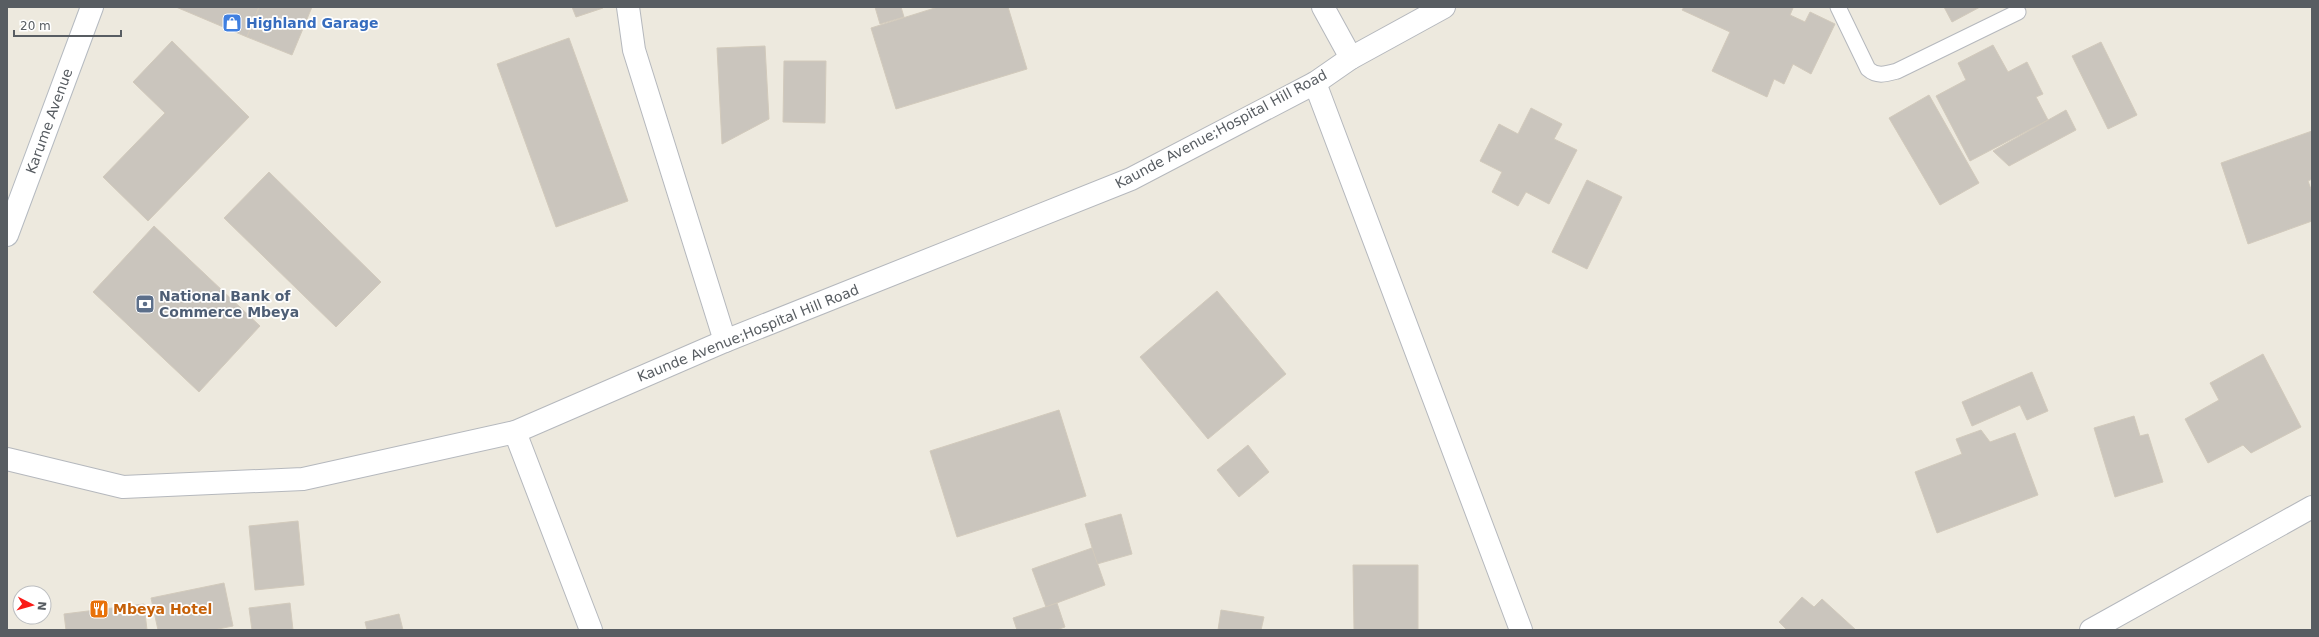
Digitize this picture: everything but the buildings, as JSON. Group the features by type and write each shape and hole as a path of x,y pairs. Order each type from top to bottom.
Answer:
{"street":[{"name":"Karume Avenue","path":"7,235 92,7"},
{"path":"628,7 634,50 725,341"},
{"path":"1323,7 1352,58"},
{"name":"Kaunde Avenue;Hospital Hill Road","path":"7,459 123,487 303,479 514,432 725,341 1131,180 1315,83 1352,58 1444,7"},
{"path":"1315,83 1521,630"},
{"path":"514,432 591,630"},
{"path":"2091,630 2312,507"}],"lane":[{"path":"1838,7 1868,69 1873,74 1882,75 1897,71 2018,12"}],"place":[{"name":"Highland Garage","path":"232,23"},
{"name":"National Bank of Commerce Mbeya","path":"145,304"},
{"name":"Mbeya Hotel","path":"99,609"}]}
